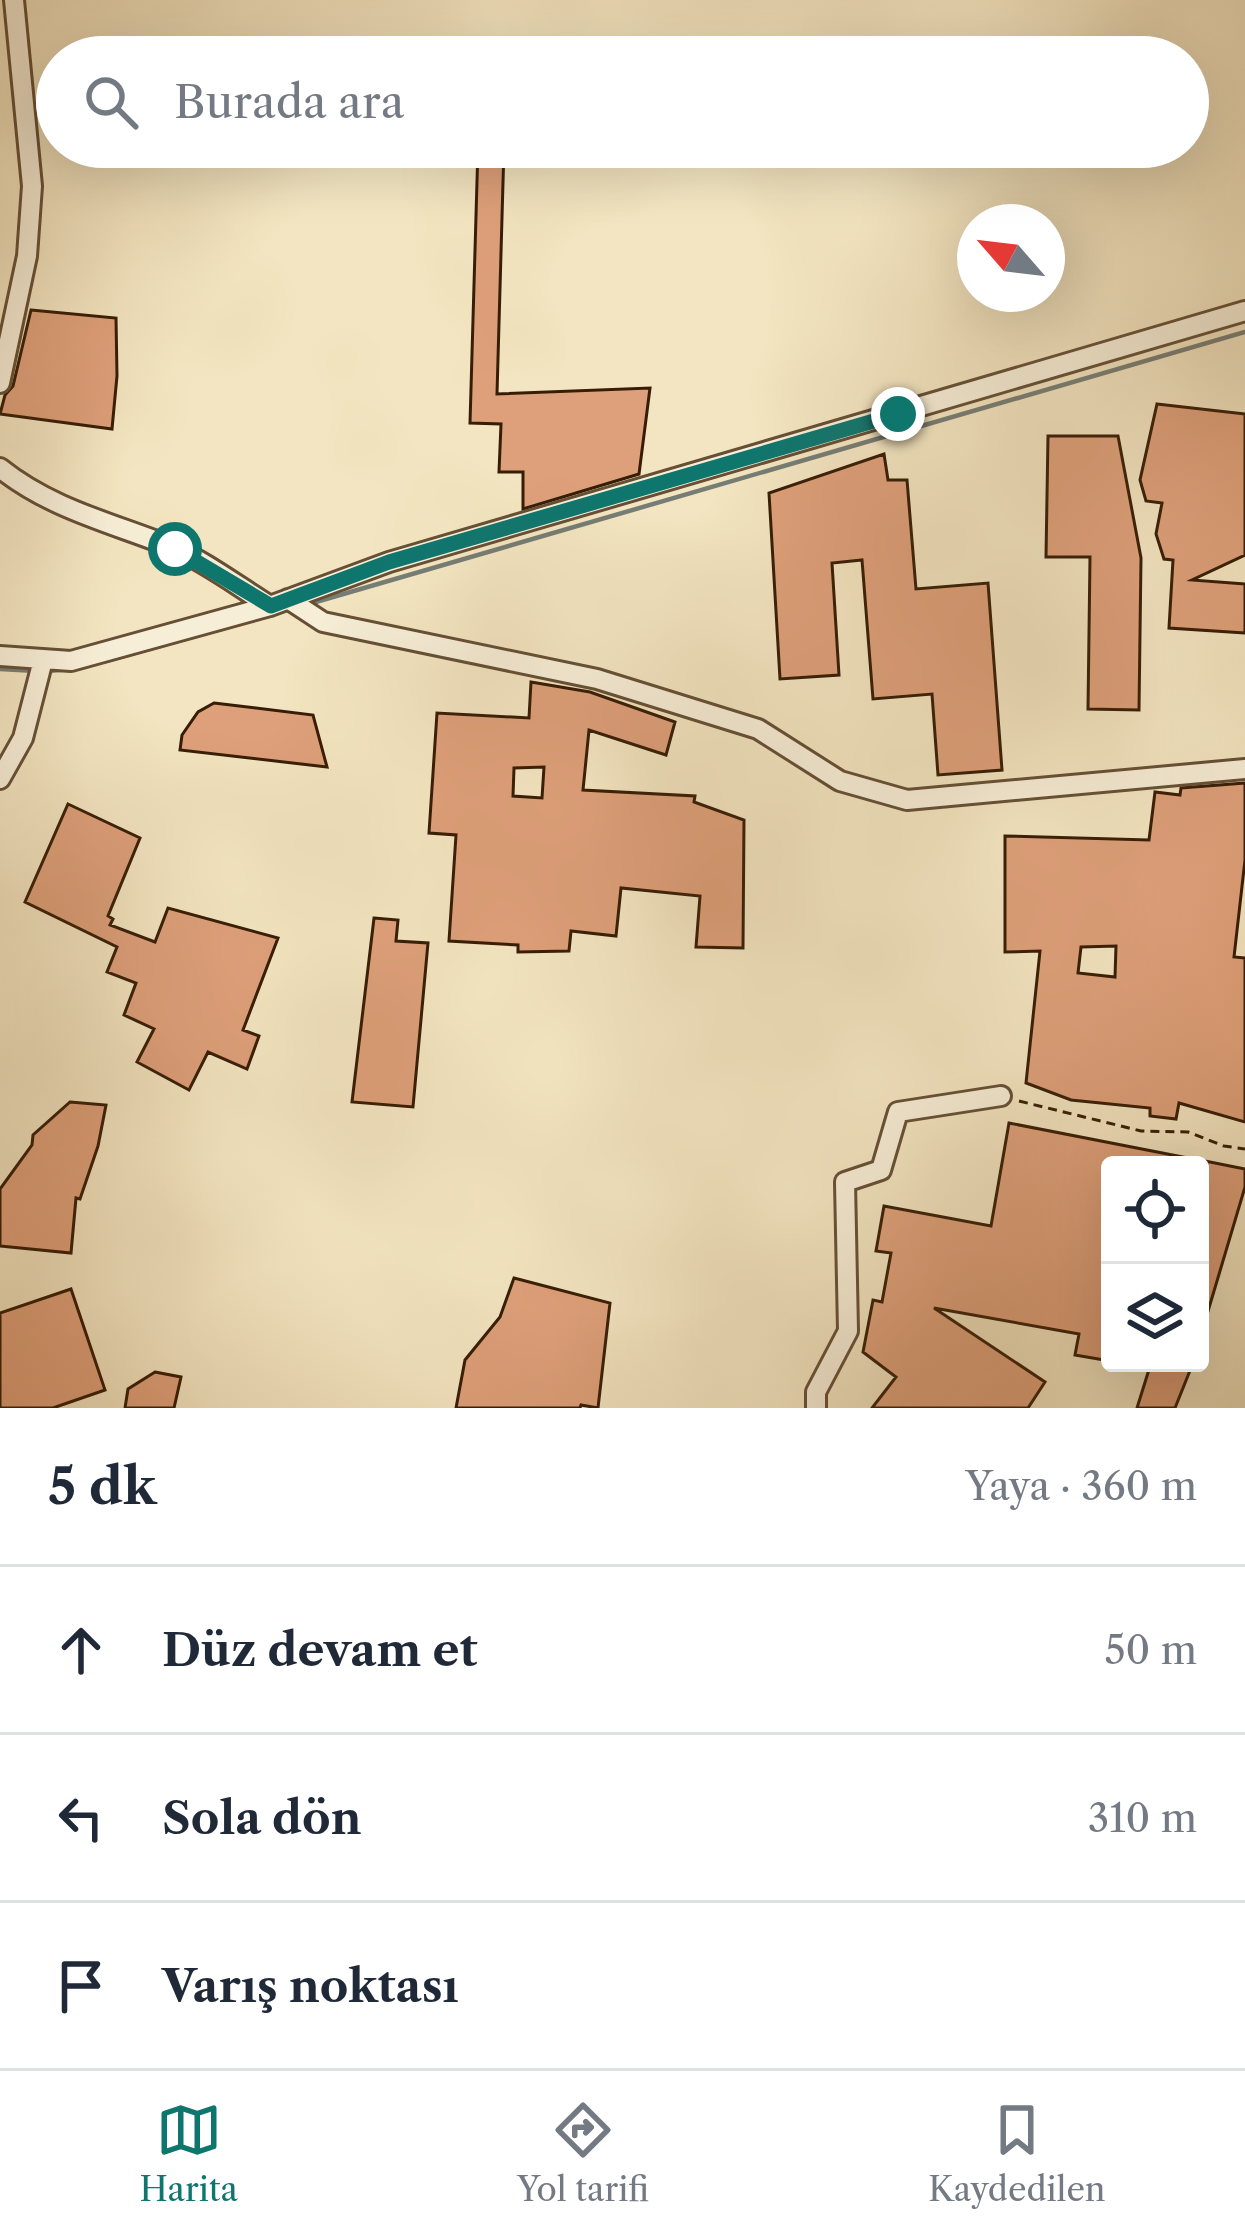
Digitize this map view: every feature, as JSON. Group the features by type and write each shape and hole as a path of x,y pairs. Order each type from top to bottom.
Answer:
{"street":[{"path":"0,383 23,277 32,186 14,0"},
{"path":"0,656 42,667 71,661 279,602 389,562 1245,311"},
{"path":"0,468 28,490 100,523 175,549 323,622 597,679 758,729 840,781 907,800 1245,769"},
{"path":"0,779 23,738 42,667"},
{"path":"816,1408 816,1392 848,1331 845,1182 881,1170 898,1112 1000,1096"}],"path":[{"path":"1000,1096 1141,1131 1188,1132 1245,1149"}],"building":[{"path":"477,168 503,168 497,394 650,388 639,474 523,509 523,472 499,472 501,424 470,423"},
{"path":"31,310 116,318 112,429 0,414 13,386"},
{"path":"1157,404 1245,414 1245,555 1192,580 1245,584 1245,633 1169,628 1173,560 1164,559 1156,534 1162,503 1146,501 1140,480"},
{"path":"1048,436 1118,436 1141,558 1139,710 1088,709 1090,557 1046,557"},
{"path":"884,454 888,480 907,480 916,589 988,583 1002,770 938,775 932,694 873,699 862,560 832,563 839,675 780,679 769,493"},
{"path":"531,682 590,692 675,722 666,755 589,730 583,790 695,796 694,802 744,820 743,948 696,947 700,896 621,888 616,936 571,931 569,951 518,952 518,945 449,941 456,835 429,833 437,713 529,718","holes":["544,767 542,798 513,796 514,768"]},
{"path":"214,703 313,715 327,767 180,750 182,735 198,712"},
{"path":"1245,783 1245,860 1234,957 1245,958 1245,1122 1179,1103 1176,1119 1150,1116 1150,1108 1071,1100 1026,1083 1040,951 1005,952 1005,836 1149,840 1155,792 1180,795 1181,788","holes":["1116,946 1115,977 1078,973 1081,947"]},
{"path":"68,804 140,838 108,916 113,919 110,925 155,942 168,908 278,938 243,1030 259,1036 247,1069 208,1052 189,1090 137,1062 154,1029 124,1015 136,983 107,972 117,947 25,902"},
{"path":"374,918 398,920 396,941 428,943 413,1107 352,1102"},
{"path":"70,1102 106,1105 98,1146 80,1199 76,1198 71,1253 0,1246 0,1189 32,1145 33,1135"},
{"path":"1009,1123 1178,1156 1101,1156 1101,1359 1075,1355 1079,1334 934,1308 1045,1382 1028,1408 872,1408 896,1377 863,1352 873,1300 882,1302 891,1253 876,1251 884,1206 991,1226"},
{"path":"1209,1162 1245,1169 1245,1187 1209,1308"},
{"path":"514,1278 610,1303 598,1408 456,1408 465,1360 500,1317"},
{"path":"71,1289 105,1390 53,1408 0,1408 0,1313"},
{"path":"155,1372 181,1377 174,1408 125,1408 128,1389"},
{"path":"1148,1372 1189,1372 1175,1408 1137,1408"}],"waterway":[{"path":"309,604 1245,332"},
{"path":"106,661 228,627"},
{"path":"0,669 36,671"},
{"path":"48,671 72,669"}],"route":[{"path":"175,549 271,606 389,562 898,414"}]}
